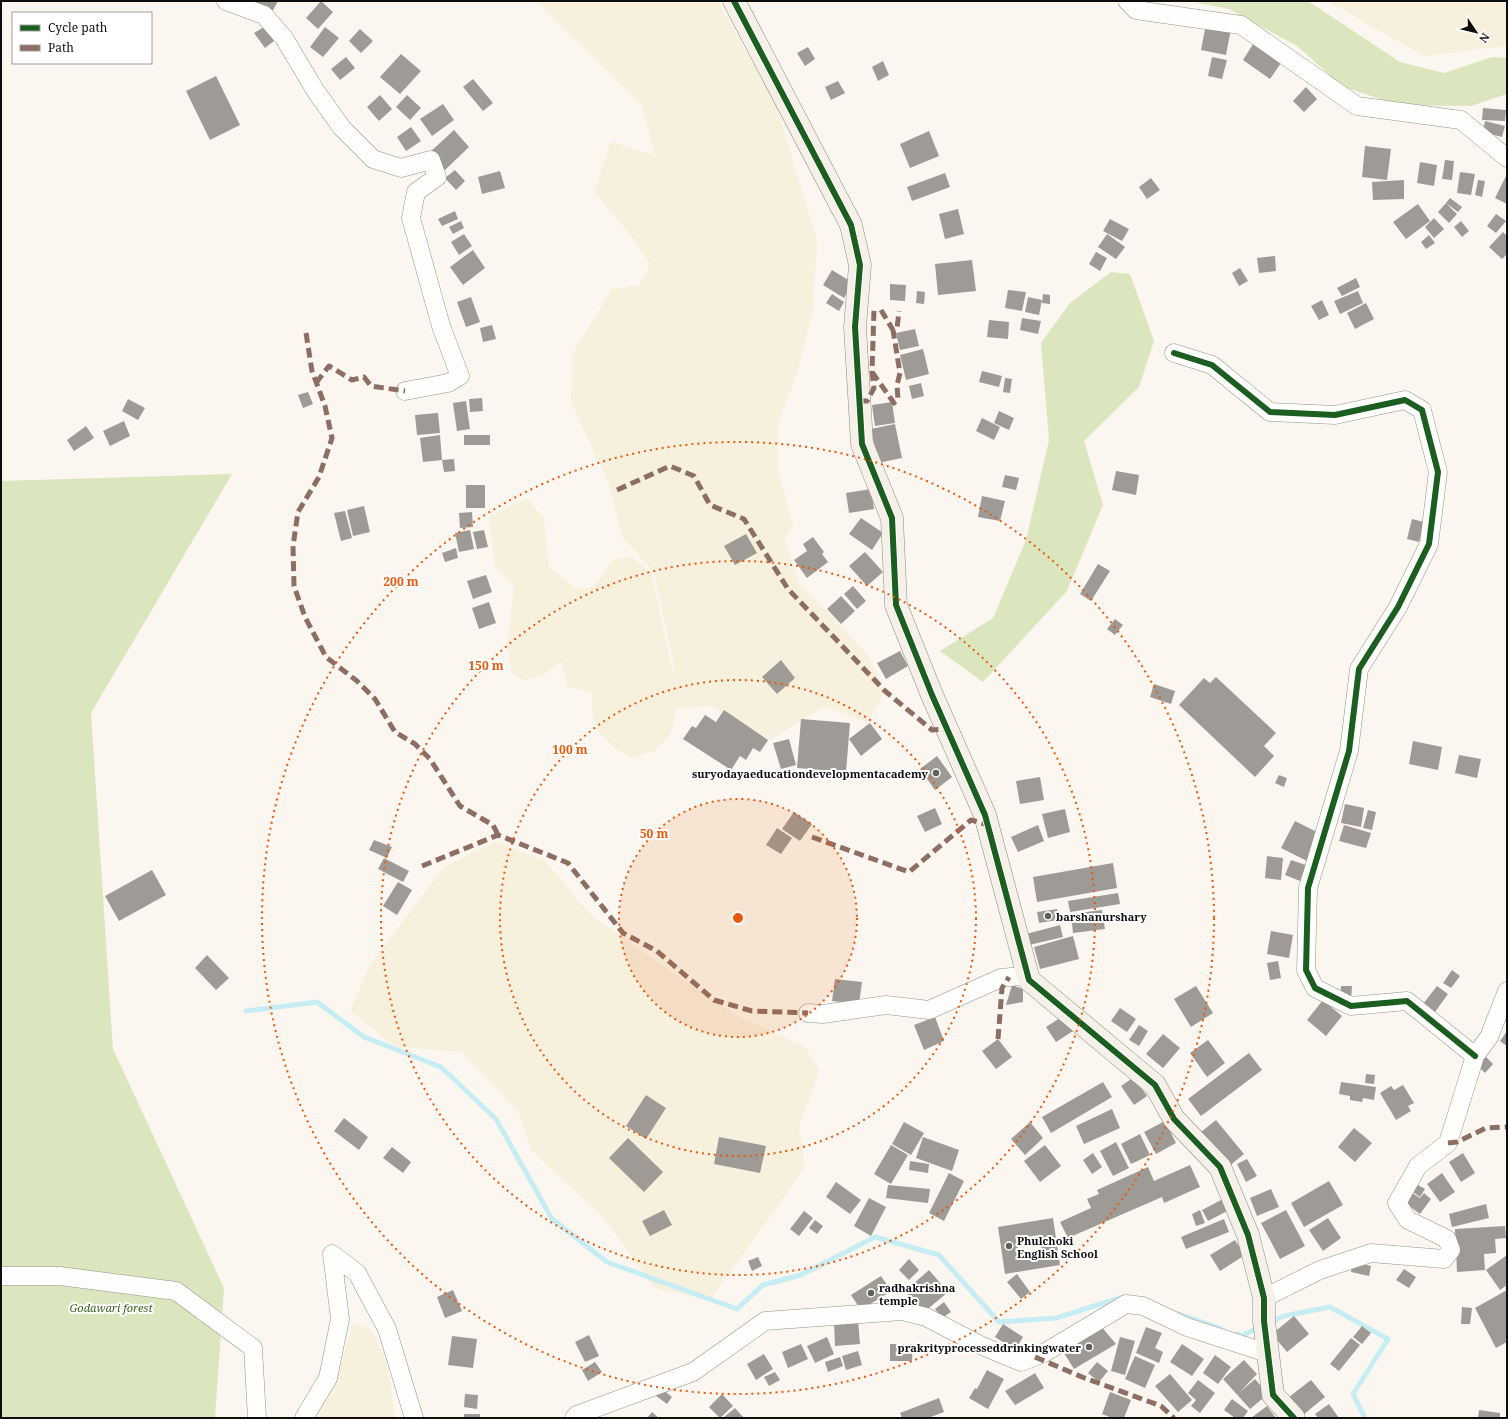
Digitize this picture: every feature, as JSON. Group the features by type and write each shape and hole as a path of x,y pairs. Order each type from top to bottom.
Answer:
{"street":[{"path":"226,1 264,15 284,38 315,90 342,128 373,159 402,168 431,160 437,177 416,192 411,218 441,326 460,376 448,383 405,391"},
{"path":"734,1 851,225 860,265 855,327 862,444 892,518 896,605 932,695 985,815 1029,980"},
{"path":"1127,1 1136,10 1241,25 1357,106 1461,120 1507,158"},
{"path":"1174,353 1212,365 1270,412 1335,415 1405,400 1422,410 1438,472 1429,544 1398,607 1359,669 1349,751 1308,888 1306,970 1315,988 1351,1006 1407,1001 1475,1056"},
{"path":"808,1013 823,1014 886,1005 929,1010 1001,978 1020,976 1029,980 1155,1085 1174,1119 1220,1167 1248,1235 1264,1298 1266,1339 1273,1395 1294,1418"},
{"path":"1264,1298 1320,1270 1371,1253 1444,1259 1452,1250 1447,1239 1408,1220 1397,1203 1418,1166 1448,1143 1475,1056 1489,1038 1507,991"},
{"path":"304,1418 328,1378 340,1319 332,1254 357,1273 387,1329 414,1418"},
{"path":"1,1276 60,1276 176,1291 253,1348 257,1418"},
{"path":"574,1418 577,1415 693,1372 765,1321 902,1311 926,1317 980,1345 1021,1362 1044,1353 1126,1304 1143,1306 1187,1327 1266,1339"}],"shaded area":[{"path":"536,1 717,1 774,99 817,240 813,309 797,373 778,424 778,469 793,526 784,538 799,583 867,653 885,691 867,723 825,706 770,740 710,706 676,709 671,733 656,750 632,758 614,748 599,732 592,712 592,692 568,687 561,661 545,674 524,681 512,672 507,649 514,586 495,567 489,517 527,498 544,519 549,567 576,589 594,587 614,559 631,557 651,572 673,675 674,664 654,572 622,537 609,484 571,402 573,353 612,289 640,285 650,264 632,237 594,192 611,141 655,156 642,106"},
{"path":"1327,1 1507,1 1507,46 1424,56"},
{"path":"495,841 545,861 593,917 733,1014 804,1046 820,1070 799,1126 805,1168 710,1300 654,1288 603,1217 531,1150 518,1111 461,1052 396,1047 350,1011 370,965 444,867"},
{"path":"353,1323 371,1329 387,1363 395,1418 307,1418 339,1372"}],"green space":[{"path":"1189,1 1308,1 1400,62 1444,73 1492,57 1507,58 1507,94 1471,106 1397,105 1342,86 1297,46 1229,9"},
{"path":"1111,272 1130,274 1154,341 1139,387 1084,441 1103,505 1067,591 983,682 940,651 993,618 1026,540 1049,440 1041,343 1070,303"},
{"name":"Godawari forest","path":"232,474 91,713 113,1049 224,1288 215,1418 1,1418 1,481"}],"building":[{"path":"258,1 278,1 272,12 257,4"},
{"path":"321,1 333,12 318,29 306,18"},
{"path":"1206,24 1231,29 1226,55 1201,50"},
{"path":"264,27 274,41 265,48 254,33"},
{"path":"325,27 339,38 323,57 310,47"},
{"path":"360,29 373,41 361,53 349,41"},
{"path":"1255,41 1283,60 1270,79 1243,60"},
{"path":"808,47 815,59 805,66 797,53"},
{"path":"401,54 421,71 400,94 380,77"},
{"path":"346,57 355,68 340,80 331,69"},
{"path":"1212,57 1227,60 1222,79 1208,76"},
{"path":"883,61 889,75 878,81 872,67"},
{"path":"216,76 240,125 210,140 186,91"},
{"path":"473,79 493,103 483,111 463,87"},
{"path":"838,81 845,93 831,100 825,87"},
{"path":"1306,87 1317,99 1304,112 1293,101"},
{"path":"380,95 392,109 379,121 367,107"},
{"path":"407,95 421,108 410,120 396,107"},
{"path":"443,104 454,120 432,136 420,119"},
{"path":"1483,108 1506,110 1505,121 1482,120"},
{"path":"1485,121 1505,126 1502,137 1483,132"},
{"path":"411,127 421,141 406,151 397,137"},
{"path":"454,130 469,147 445,170 429,153"},
{"path":"929,131 939,156 910,168 900,144"},
{"path":"1365,146 1391,149 1387,180 1362,177"},
{"path":"1445,160 1454,161 1452,180 1442,179"},
{"path":"1420,162 1437,165 1434,186 1417,183"},
{"path":"455,170 465,181 456,190 445,178"},
{"path":"500,171 505,188 482,194 478,177"},
{"path":"1460,172 1475,174 1471,195 1457,193"},
{"path":"945,173 950,187 912,201 907,187"},
{"path":"1507,174 1507,204 1495,198"},
{"path":"1151,178 1160,190 1147,199 1139,187"},
{"path":"1404,180 1404,199 1373,200 1372,182"},
{"path":"1478,180 1485,181 1482,197 1475,195"},
{"path":"1450,198 1462,207 1458,212 1446,203"},
{"path":"1446,203 1457,214 1449,223 1438,212"},
{"path":"1418,204 1430,221 1406,239 1393,222"},
{"path":"958,209 964,234 945,239 939,214"},
{"path":"455,211 458,219 442,226 438,219"},
{"path":"1496,214 1506,221 1496,233 1487,226"},
{"path":"1434,218 1444,229 1434,238 1425,227"},
{"path":"1110,219 1129,229 1122,241 1103,231"},
{"path":"461,221 464,228 453,234 449,227"},
{"path":"1461,221 1469,231 1462,237 1454,227"},
{"path":"1503,232 1507,236 1507,254 1502,259 1489,247"},
{"path":"464,234 472,246 459,255 451,242"},
{"path":"1107,234 1125,247 1116,259 1098,247"},
{"path":"1429,235 1435,243 1426,249 1421,242"},
{"path":"473,250 485,268 463,285 450,267"},
{"path":"1096,252 1107,258 1100,271 1089,264"},
{"path":"1275,256 1276,271 1259,273 1257,258"},
{"path":"972,260 976,291 938,295 935,264"},
{"path":"1240,268 1248,281 1239,286 1232,273"},
{"path":"832,270 853,283 844,298 823,285"},
{"path":"1356,278 1360,287 1342,296 1337,288"},
{"path":"890,284 906,285 905,301 890,300"},
{"path":"1008,290 1026,292 1022,311 1005,308"},
{"path":"917,291 925,292 924,304 916,303"},
{"path":"1358,291 1363,303 1340,314 1334,301"},
{"path":"832,294 844,302 839,311 826,303"},
{"path":"1043,294 1050,295 1050,304 1042,303"},
{"path":"471,297 480,322 466,327 457,302"},
{"path":"1028,297 1042,300 1039,315 1025,312"},
{"path":"1322,300 1329,315 1319,320 1311,306"},
{"path":"1366,303 1374,319 1355,329 1347,313"},
{"path":"1022,318 1041,321 1038,334 1020,330"},
{"path":"989,320 1009,322 1008,339 987,337"},
{"path":"492,325 496,339 483,342 480,328"},
{"path":"915,329 919,346 900,350 896,333"},
{"path":"923,349 929,374 906,380 900,355"},
{"path":"982,371 1002,376 999,387 979,382"},
{"path":"1005,378 1012,379 1010,393 1003,392"},
{"path":"921,383 924,396 912,399 909,386"},
{"path":"308,392 313,404 303,408 298,395"},
{"path":"482,398 483,411 470,412 469,399"},
{"path":"128,399 145,408 138,420 122,411"},
{"path":"466,401 470,429 457,431 453,403"},
{"path":"892,402 895,423 875,426 872,405"},
{"path":"999,411 1014,418 1009,430 994,423"},
{"path":"438,413 440,433 417,435 415,415"},
{"path":"982,418 1000,427 994,440 976,431"},
{"path":"124,421 130,436 110,446 103,431"},
{"path":"895,424 902,458 878,463 871,429"},
{"path":"86,426 94,438 74,451 67,440"},
{"path":"440,435 442,460 423,462 420,438"},
{"path":"464,435 490,435 490,445 464,445"},
{"path":"454,459 455,471 444,472 442,460"},
{"path":"1116,471 1139,475 1136,495 1112,490"},
{"path":"1005,475 1019,478 1016,490 1002,487"},
{"path":"466,485 485,485 485,508 466,508"},
{"path":"871,489 874,509 849,513 846,493"},
{"path":"982,496 1005,501 1000,521 978,517"},
{"path":"364,506 370,532 353,536 347,510"},
{"path":"345,511 352,538 341,541 334,513"},
{"path":"472,512 473,527 460,528 459,513"},
{"path":"861,518 883,533 872,550 849,534"},
{"path":"1412,519 1424,522 1419,542 1407,539"},
{"path":"470,530 474,549 459,552 455,533"},
{"path":"484,530 488,547 477,549 473,532"},
{"path":"746,534 757,553 735,565 724,546"},
{"path":"813,537 824,552 822,554 828,562 807,578 794,560 807,551 803,544"},
{"path":"456,548 458,558 445,562 442,553"},
{"path":"865,552 883,572 867,586 849,566"},
{"path":"1098,564 1110,571 1091,601 1080,594"},
{"path":"486,575 492,592 473,599 467,581"},
{"path":"853,586 866,601 857,609 844,594"},
{"path":"841,596 855,611 841,624 827,609"},
{"path":"489,602 496,623 479,629 472,608"},
{"path":"1115,619 1123,625 1115,635 1107,629"},
{"path":"900,651 908,666 886,679 877,663"},
{"path":"781,660 795,678 777,694 762,677"},
{"path":"1216,677 1276,733 1264,746 1274,756 1255,777 1179,705 1204,678 1210,683"},
{"path":"1154,684 1175,691 1171,704 1150,697"},
{"path":"724,710 768,740 760,752 753,748 746,760 740,756 731,770 683,739 692,726 696,728 705,715 716,722"},
{"path":"801,719 850,723 846,772 797,768"},
{"path":"870,723 882,739 861,756 849,739"},
{"path":"789,739 796,765 781,769 773,743"},
{"path":"1413,741 1442,747 1438,770 1409,764"},
{"path":"1459,755 1481,759 1477,778 1455,773"},
{"name":"suryodayaeducationdevelopmentacademy","path":"937,756 952,777 935,790 920,769"},
{"path":"1279,775 1287,778 1284,787 1275,783"},
{"path":"1040,777 1044,800 1020,804 1016,781"},
{"path":"1345,804 1364,808 1361,827 1341,823"},
{"path":"935,808 942,824 925,832 917,816"},
{"path":"1065,809 1070,832 1048,838 1042,814"},
{"path":"1368,810 1376,812 1372,830 1363,828"},
{"path":"794,812 812,824 800,841 782,829"},
{"path":"1295,821 1323,835 1309,862 1281,848"},
{"path":"1038,825 1044,841 1018,852 1011,837"},
{"path":"1344,825 1371,833 1366,848 1339,841"},
{"path":"777,828 792,838 781,854 766,845"},
{"path":"374,840 392,847 387,858 369,850"},
{"path":"1267,856 1283,858 1281,880 1265,878"},
{"path":"384,858 409,871 403,882 378,869"},
{"path":"1291,860 1306,865 1300,881 1285,875"},
{"path":"1113,863 1117,888 1037,902 1033,877"},
{"path":"152,870 166,895 119,921 105,896"},
{"path":"398,882 412,890 397,915 383,906"},
{"path":"1118,893 1120,904 1070,912 1068,901"},
{"name":"barshanurshary","path":"1057,909 1058,920 1039,923 1037,912"},
{"path":"1102,910 1105,929 1073,933 1071,914"},
{"path":"1060,925 1063,937 1029,945 1026,934"},
{"path":"1271,931 1293,935 1289,958 1267,954"},
{"path":"1073,936 1079,959 1040,969 1034,947"},
{"path":"207,955 229,978 216,990 195,968"},
{"path":"1278,961 1281,978 1270,980 1267,963"},
{"path":"1452,970 1460,976 1451,988 1443,983"},
{"path":"835,979 862,982 859,1004 832,1001"},
{"path":"1012,985 1023,989 1023,1002 1006,1005"},
{"path":"1196,986 1213,1013 1191,1027 1174,999"},
{"path":"1341,986 1352,986 1351,1000 1340,1000"},
{"path":"1437,986 1448,994 1435,1012 1423,1004"},
{"path":"1323,1000 1342,1016 1326,1036 1307,1020"},
{"path":"1120,1008 1136,1019 1127,1032 1111,1021"},
{"path":"1063,1016 1073,1031 1056,1042 1046,1027"},
{"path":"935,1017 944,1041 924,1050 914,1025"},
{"path":"1139,1025 1148,1031 1139,1046 1129,1040"},
{"path":"1507,1031 1507,1046 1500,1041"},
{"path":"1163,1034 1180,1048 1163,1068 1146,1054"},
{"path":"998,1039 1012,1057 996,1069 982,1051"},
{"path":"1208,1040 1225,1063 1207,1077 1190,1053"},
{"path":"1249,1053 1262,1070 1201,1116 1188,1099"},
{"path":"1485,1056 1493,1064 1485,1073 1477,1065"},
{"path":"1366,1074 1375,1075 1374,1084 1365,1083"},
{"path":"1134,1077 1147,1096 1134,1105 1121,1086"},
{"path":"1103,1082 1112,1097 1051,1133 1042,1117"},
{"path":"1341,1082 1376,1087 1374,1100 1363,1098 1362,1102 1350,1100 1350,1096 1339,1094"},
{"path":"1403,1085 1414,1103 1408,1106 1411,1111 1396,1120 1380,1093 1391,1086 1394,1090"},
{"path":"646,1095 666,1108 646,1139 626,1126"},
{"path":"1112,1109 1120,1128 1084,1144 1076,1126"},
{"path":"344,1118 368,1137 359,1150 334,1131"},
{"path":"1216,1120 1244,1154 1228,1167 1201,1132"},
{"path":"1165,1121 1176,1143 1156,1154 1144,1132"},
{"path":"904,1122 924,1133 911,1155 892,1144"},
{"path":"1030,1122 1043,1138 1025,1155 1011,1139"},
{"path":"1354,1128 1372,1143 1355,1162 1338,1147"},
{"path":"1140,1134 1150,1155 1131,1164 1121,1144"},
{"path":"719,1137 766,1146 760,1173 714,1164"},
{"path":"923,1137 959,1150 952,1171 916,1158"},
{"path":"628,1138 663,1172 644,1192 609,1158"},
{"path":"1116,1142 1129,1168 1113,1176 1100,1151"},
{"path":"891,1145 908,1155 891,1184 874,1174"},
{"path":"1045,1145 1061,1166 1040,1182 1024,1161"},
{"path":"392,1147 411,1162 403,1173 383,1158"},
{"path":"1093,1153 1102,1167 1092,1174 1083,1160"},
{"path":"1463,1153 1475,1173 1461,1182 1449,1162"},
{"path":"1247,1159 1257,1176 1246,1182 1237,1164"},
{"path":"910,1161 929,1164 928,1173 909,1170"},
{"path":"1190,1165 1200,1187 1164,1203 1162,1197 1068,1238 1060,1222 1091,1208 1087,1199 1099,1194 1097,1190 1148,1167 1154,1181"},
{"path":"949,1173 964,1181 944,1221 929,1213"},
{"path":"1442,1173 1455,1192 1440,1202 1427,1184"},
{"path":"1329,1181 1343,1205 1304,1227 1291,1203"},
{"path":"836,1182 861,1200 850,1214 826,1197"},
{"path":"888,1185 930,1189 928,1203 886,1198"},
{"path":"1418,1185 1425,1189 1420,1197 1413,1192"},
{"path":"1271,1189 1279,1207 1257,1216 1250,1198"},
{"path":"1411,1192 1420,1198 1424,1193 1431,1199 1420,1214 1404,1202"},
{"path":"869,1198 886,1207 871,1236 854,1226"},
{"path":"1223,1199 1229,1210 1208,1221 1202,1210"},
{"path":"1486,1204 1489,1218 1452,1227 1449,1214"},
{"path":"664,1210 672,1225 650,1236 642,1221"},
{"path":"1200,1210 1205,1223 1196,1226 1192,1214"},
{"path":"1286,1210 1305,1246 1280,1259 1261,1223"},
{"path":"804,1211 813,1218 799,1236 790,1229"},
{"name":"Phulchoki English School","path":"1053,1218 1060,1265 1005,1274 998,1227","holes":["1040,1235 1042,1253 1019,1256 1017,1238"]},
{"path":"1328,1218 1341,1238 1323,1251 1309,1230"},
{"path":"1224,1219 1229,1232 1186,1249 1181,1237"},
{"path":"815,1220 823,1226 817,1234 809,1228"},
{"path":"1505,1226 1506,1238 1495,1239 1496,1253 1484,1254 1485,1270 1457,1272 1455,1229"},
{"path":"1235,1240 1245,1255 1220,1271 1210,1255"},
{"path":"1507,1255 1507,1285 1500,1290 1486,1270"},
{"path":"758,1257 762,1266 752,1271 748,1261"},
{"path":"909,1259 919,1270 909,1280 899,1270"},
{"path":"1353,1262 1371,1266 1369,1276 1351,1272"},
{"path":"1404,1269 1416,1277 1409,1288 1396,1280"},
{"path":"929,1270 948,1292 923,1313 905,1291"},
{"path":"1017,1274 1030,1292 1021,1299 1007,1282"},
{"name":"radhakrishna temple","path":"881,1276 891,1291 861,1310 851,1295"},
{"path":"453,1290 462,1311 445,1318 437,1297"},
{"path":"1507,1290 1507,1342 1496,1348 1475,1308"},
{"path":"944,1302 951,1312 942,1318 935,1309"},
{"path":"1462,1307 1472,1308 1470,1324 1461,1324"},
{"path":"1294,1316 1309,1334 1287,1352 1272,1334"},
{"path":"858,1320 860,1344 835,1346 834,1322"},
{"path":"1003,1324 1023,1337 1015,1350 995,1337"},
{"name":"prakrityprocesseddrinkingwater","path":"1100,1325 1116,1344 1074,1369 1062,1350"},
{"path":"1362,1326 1371,1333 1362,1344 1353,1337"},
{"path":"1146,1327 1162,1333 1155,1348 1163,1352 1159,1363 1136,1353"},
{"path":"589,1335 599,1356 585,1362 575,1342"},
{"path":"452,1336 477,1339 473,1368 448,1365"},
{"path":"827,1337 834,1354 815,1363 807,1346"},
{"path":"1120,1337 1135,1341 1125,1375 1111,1371"},
{"path":"1351,1338 1360,1345 1339,1371 1330,1364"},
{"path":"801,1344 808,1359 788,1368 782,1352"},
{"path":"890,1344 913,1344 912,1361 890,1361"},
{"path":"1182,1344 1204,1359 1192,1376 1170,1362"},
{"path":"858,1351 862,1365 846,1370 842,1356"},
{"path":"764,1354 773,1369 756,1380 747,1364"},
{"path":"1215,1355 1231,1367 1218,1384 1203,1373"},
{"path":"1135,1356 1155,1365 1145,1388 1125,1379"},
{"path":"840,1357 843,1366 828,1372 825,1362"},
{"path":"1244,1360 1257,1374 1240,1392 1255,1379 1268,1394 1250,1409 1223,1379"},
{"path":"595,1362 602,1372 588,1381 582,1370"},
{"path":"1097,1362 1108,1371 1099,1382 1088,1373"},
{"path":"987,1370 1004,1379 988,1409 969,1398 975,1388 977,1389"},
{"path":"775,1372 780,1380 769,1386 764,1377"},
{"path":"1035,1373 1044,1388 1015,1405 1005,1391"},
{"path":"1170,1374 1192,1400 1178,1412 1155,1386"},
{"path":"1198,1380 1215,1393 1200,1413 1191,1406 1196,1400 1188,1393"},
{"path":"1311,1380 1325,1397 1303,1415 1289,1397"},
{"path":"661,1388 672,1397 667,1404 655,1395"},
{"path":"1110,1392 1131,1400 1124,1418 1112,1418 1102,1414"},
{"path":"465,1394 478,1395 477,1409 464,1407"},
{"path":"722,1394 733,1406 720,1418 709,1407"},
{"path":"939,1398 944,1412 928,1418 902,1418 900,1413"},
{"path":"1232,1399 1248,1411 1243,1418 1235,1418 1224,1410"},
{"path":"1329,1404 1339,1418 1318,1418 1315,1414"},
{"path":"1267,1406 1276,1418 1251,1418"},
{"path":"735,1408 744,1418 724,1417"},
{"path":"1479,1410 1500,1413 1500,1418 1478,1418"},
{"path":"652,1412 659,1418 647,1418"},
{"path":"464,1414 480,1414 480,1418 464,1418"}],"waterway":[{"path":"246,1011 317,1002 364,1037 441,1067 496,1119 552,1219 607,1262 737,1309 763,1285 801,1275 875,1237 939,1255 999,1322 1056,1318 1123,1297"},
{"path":"1269,1323 1284,1316 1330,1307 1388,1339 1353,1394 1365,1418"},
{"path":"1176,1313 1222,1329"},
{"path":"1237,1334 1241,1336 1260,1327"}],"marked path":[{"path":"859,401 867,401 874,388 872,372 874,309"},
{"path":"881,310 893,330 897,329 899,311"},
{"path":"872,372 894,403 898,399 897,385 900,373 893,330"},
{"path":"306,333 312,371 325,406 332,438 319,477 298,512 293,546 294,586 305,617 326,657 357,681 375,699 395,732 415,744 430,759 460,806 493,825 498,835"},
{"path":"316,383 329,366 352,380 364,377 371,386 405,391"},
{"path":"617,490 670,466 694,476 710,505 744,519 788,589 885,691 932,730 947,729"},
{"path":"812,837 909,872 971,820 988,825"},
{"path":"422,866 498,835 568,863 623,933 657,951 714,1000 752,1011 808,1013"},
{"path":"998,1039 1002,988 1009,977"},
{"path":"1448,1143 1457,1142 1486,1128 1507,1127"},
{"path":"1035,1357 1082,1377 1161,1406 1174,1418"}],"cycle path":[{"path":"734,1 851,225 860,265 855,327 862,444 892,518 896,605 932,695 985,815 1029,980 1155,1085 1174,1119 1220,1167 1248,1235 1264,1298 1264,1321 1273,1395 1294,1418"},
{"path":"1174,353 1212,365 1270,412 1335,415 1405,400 1422,410 1438,472 1429,544 1398,607 1359,669 1349,751 1308,888 1306,970 1315,988 1351,1006 1407,1001 1475,1056"}],"place":[{"name":"suryodayaeducationdevelopmentacademy","path":"936,773"},
{"name":"barshanurshary","path":"1048,916"},
{"name":"Phulchoki English School","path":"1009,1246"},
{"name":"radhakrishna temple","path":"871,1293"},
{"name":"prakrityprocesseddrinkingwater","path":"1089,1347"}]}
